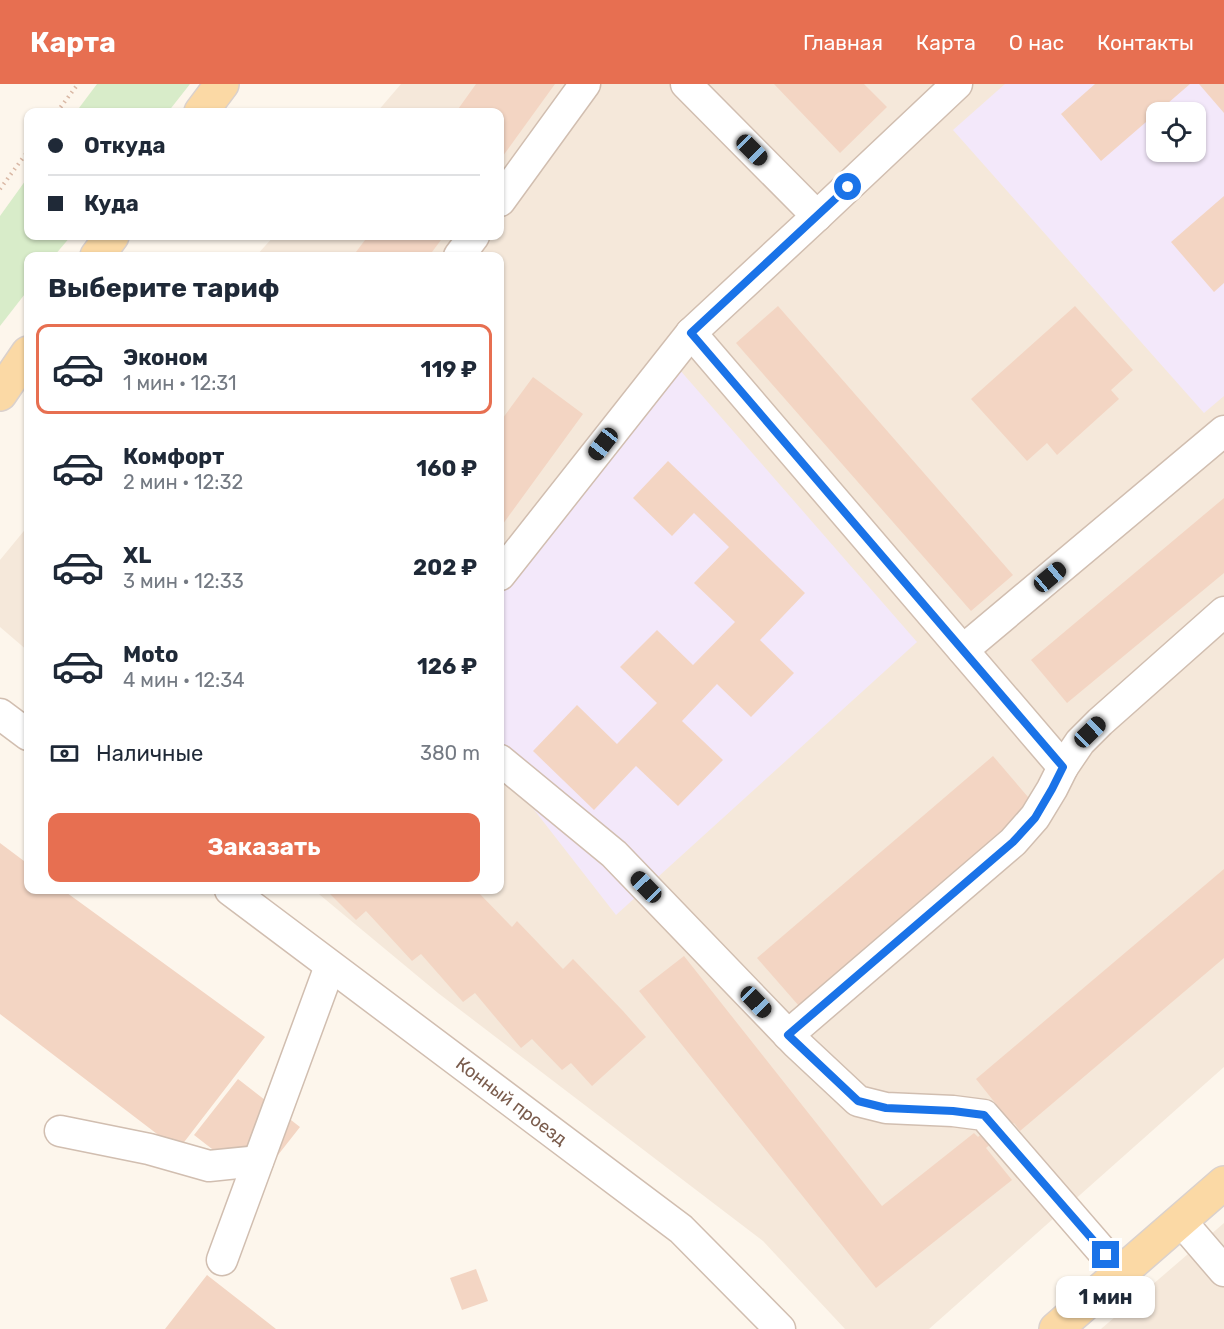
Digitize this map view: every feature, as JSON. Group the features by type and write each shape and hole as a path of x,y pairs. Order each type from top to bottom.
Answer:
{"main road":[{"path":"204,108 222,84"},
{"path":"0,394 24,359"},
{"path":"1056,1329 1224,1183"}],"street":[{"path":"504,195 585,84"},
{"path":"686,84 817,216"},
{"path":"504,570 691,333 957,84"},
{"path":"691,333 1063,767"},
{"path":"963,650 1224,431"},
{"path":"788,1035 1013,842 1035,818 1063,767 1080,742 1224,612"},
{"path":"0,714 24,732"},
{"path":"504,763 614,854 788,1035 858,1101 886,1108 984,1115 1121,1273"},
{"name":"Конный проезд","path":"235,894 681,1229 780,1329"},
{"path":"222,1260 330,966"},
{"path":"60,1131 149,1149 209,1166 258,1161"},
{"path":"1181,1221 1224,1271"}],"path":[{"path":"60,108 78,84"},
{"path":"0,189 24,156"}],"shaded area":[{"path":"401,84 1224,84 1224,1067 929,1329 845,1329 763,1241 438,993 319,894 504,894 504,252 260,252 270,240 504,240 504,108 380,108"},
{"path":"1005,84 1224,84 1224,396 1204,413 953,130"},
{"path":"665,353 917,642 616,915 504,771 504,574"},
{"path":"24,531 24,648 0,627 0,560"},
{"path":"1224,1223 1224,1329 1101,1329"}],"green space":[{"path":"97,84 190,84 171,108 79,108"},
{"path":"24,183 24,240 68,240 57,252 24,252 24,295 0,326 0,216"}],"building":[{"path":"476,84 555,84 504,154 504,108 459,108"},
{"path":"774,84 864,84 887,107 840,153"},
{"path":"1095,84 1190,84 1169,102 1146,102 1146,122 1101,161 1061,114"},
{"path":"1199,84 1224,84 1224,113"},
{"path":"1224,196 1224,283 1214,292 1171,242"},
{"path":"365,240 441,240 432,252 356,252"},
{"path":"778,306 1013,575 971,611 736,343"},
{"path":"1075,306 1133,370 1111,390 1119,399 1057,455 1047,443 1027,461 971,399"},
{"path":"533,377 583,414 504,523 504,417"},
{"path":"668,461 805,593 760,640 794,673 751,717 717,684 682,721 723,760 678,806 636,766 594,810 533,751 577,705 617,744 657,703 620,667 657,630 693,665 735,622 694,583 729,547 694,513 672,536 633,498"},
{"path":"1224,498 1224,573 1067,703 1031,660"},
{"path":"993,756 1034,804 799,1006 757,958"},
{"path":"0,843 24,861 24,894 68,894 265,1037 178,1150 0,1014"},
{"path":"1224,869 1224,958 1020,1131 1014,1123 986,1148 1012,1180 876,1288 639,991 684,956 882,1206 974,1133 978,1137 1004,1114 976,1079"},
{"path":"330,894 480,894 512,927 517,921 563,969 573,959 646,1037 592,1086 571,1063 562,1070 532,1039 521,1048 475,993 463,1002 421,954 412,961 366,911 356,920"},
{"path":"238,1079 300,1127 256,1183 194,1135"},
{"path":"476,1269 488,1301 462,1310 450,1278"},
{"path":"207,1275 276,1329 165,1329"}],"route":[{"path":"848,187 691,333 1063,767 1035,818 1013,842 788,1035 858,1101 886,1108 984,1115 1106,1255"}]}
